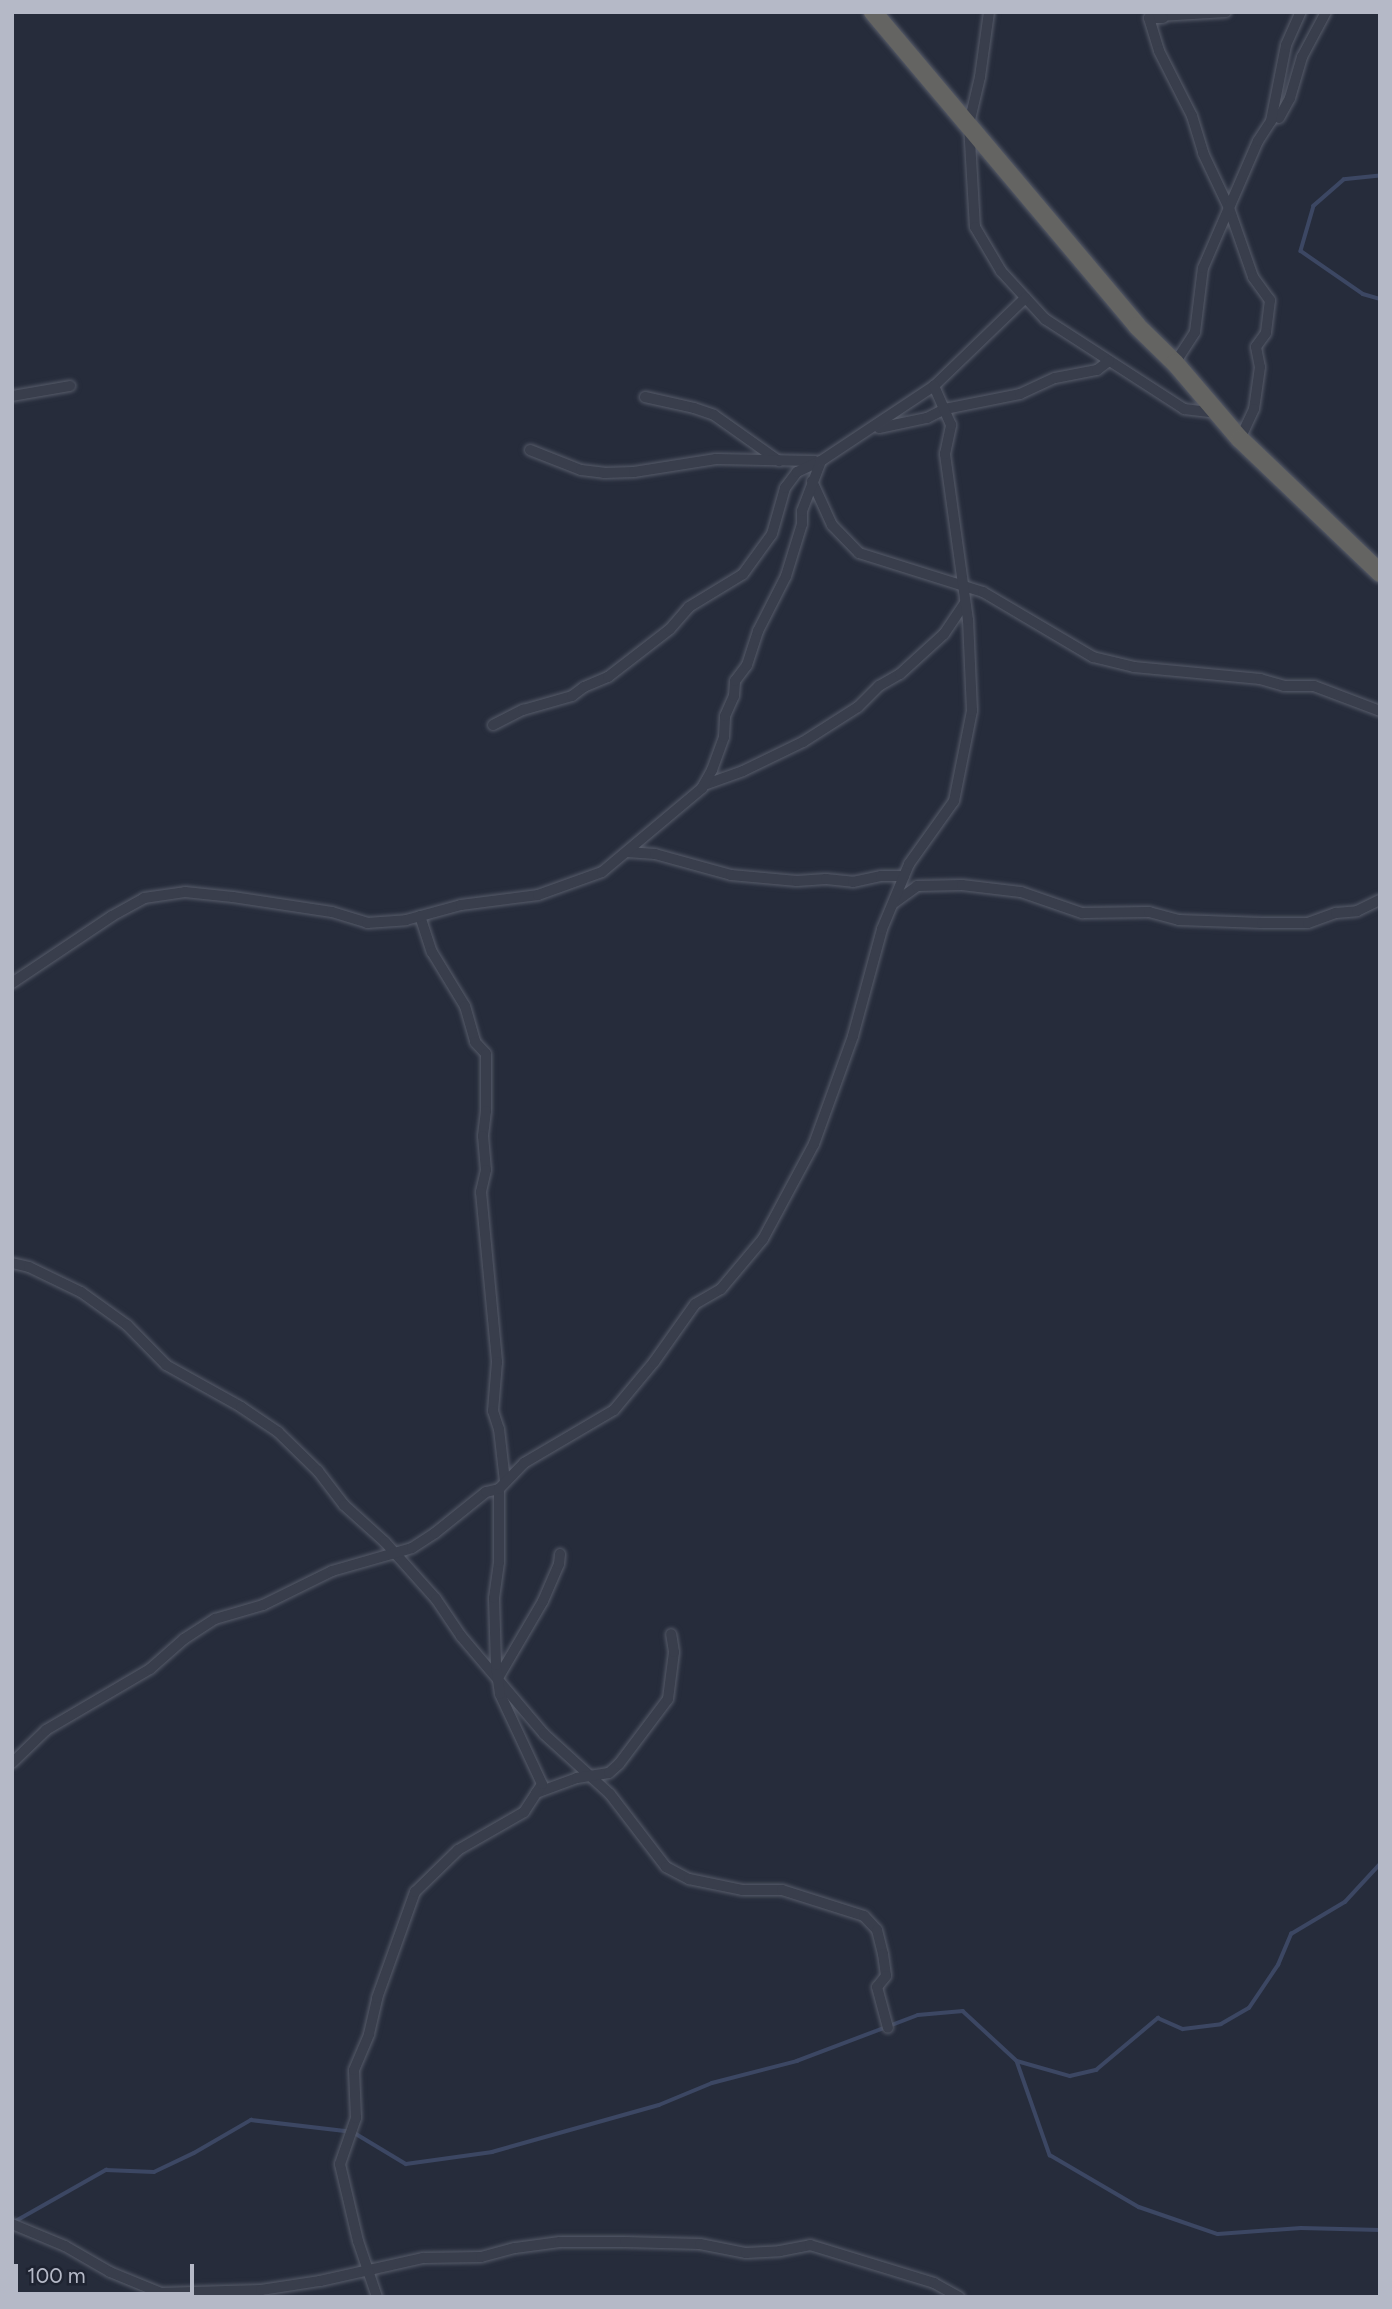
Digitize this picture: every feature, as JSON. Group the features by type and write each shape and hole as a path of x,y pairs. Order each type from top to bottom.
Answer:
{"highway":[{"path":"873,12 1137,326 1175,363 1240,439 1380,573"}],"street":[{"path":"989,12 980,77 969,124 975,227 1000,271 1045,319 1109,361 1184,409 1218,413"},
{"path":"1150,12 1163,18"},
{"path":"1226,12 1149,18 1169,74 1185,99 1203,153 1228,208 1253,277 1270,300 1266,333 1256,347 1259,367 1254,409 1240,439"},
{"path":"1175,363 1195,332 1203,268 1258,141 1271,121 1286,44 1301,12"},
{"path":"1279,118 1290,98 1302,57 1326,12"},
{"path":"493,725 532,707 572,696 584,687 608,677 670,629 689,607 743,574 772,534 785,488 797,472 821,461 871,430 934,386 1025,298"},
{"path":"871,430 927,418 945,409 1020,394 1055,379 1097,370 1109,361"},
{"path":"12,396 70,386"},
{"path":"12,1763 46,1730 71,1718 107,1693 150,1669 184,1639 215,1619 263,1605 332,1571 394,1553 425,1540 486,1492 502,1486 524,1463 614,1410 654,1362 695,1304 721,1289 763,1240 814,1144 853,1036 867,977 909,864 954,801 972,711 966,600 945,454 951,425 934,386"},
{"path":"645,397 714,415 779,461"},
{"path":"530,450 581,470 604,473 716,459 821,461"},
{"path":"704,785 721,748 724,716 734,696 735,681 747,665 753,642 786,576 812,481 821,461"},
{"path":"812,481 832,525 859,553 983,592 1093,657 1134,667 1260,679 1284,686 1314,686 1380,711"},
{"path":"12,983 111,916 144,898 185,892 233,897 332,912 367,923 406,920 461,905 538,895 602,872 704,785 764,762 811,737 858,707 879,686 900,674 944,634 966,600"},
{"path":"627,852 655,854 731,875 797,881 826,879 853,882 881,876 904,877"},
{"path":"894,903 917,886 962,885 1021,892 1082,913 1149,912 1179,920 1308,923 1336,913 1357,911 1380,900"},
{"path":"377,2297 340,2164 356,2118 354,2070 401,1926 415,1892 458,1850 524,1812 542,1784 500,1693 498,1678 494,1598 499,1562 502,1486 499,1429 493,1411 497,1362 481,1192 486,1170 483,1136 485,1054 475,1042 465,1006 432,952 420,916"},
{"path":"12,1263 29,1267 81,1292 127,1325 166,1366 264,1421 318,1471 344,1505 394,1553 436,1599 461,1636 544,1734 610,1794 666,1867 689,1879 742,1890 782,1890 863,1916 877,1930 883,1954 886,1976 877,1987 888,2028"},
{"path":"498,1678 543,1601 559,1564 560,1554"},
{"path":"537,1793 590,1776 609,1773 619,1764 668,1699 674,1652 671,1634"},
{"path":"12,2224 65,2246 110,2272 162,2293 261,2290 423,2258 481,2257 514,2248 560,2242 700,2244 746,2253 780,2251 810,2245 934,2283 959,2297"}],"waterway":[{"path":"1380,176 1344,180 1314,206 1301,251 1363,294 1380,299"},
{"path":"1017,2061 1070,2076 1096,2070 1158,2018 1183,2029 1221,2024 1249,2008 1278,1965 1291,1934 1345,1902 1380,1864"},
{"path":"14,2222 106,2170 154,2172 194,2153 251,2120 353,2132 406,2164 492,2152 659,2105 712,2083 797,2061 918,2015 963,2011 1017,2061 1050,2155 1139,2207 1218,2234 1301,2228 1380,2230"}]}
